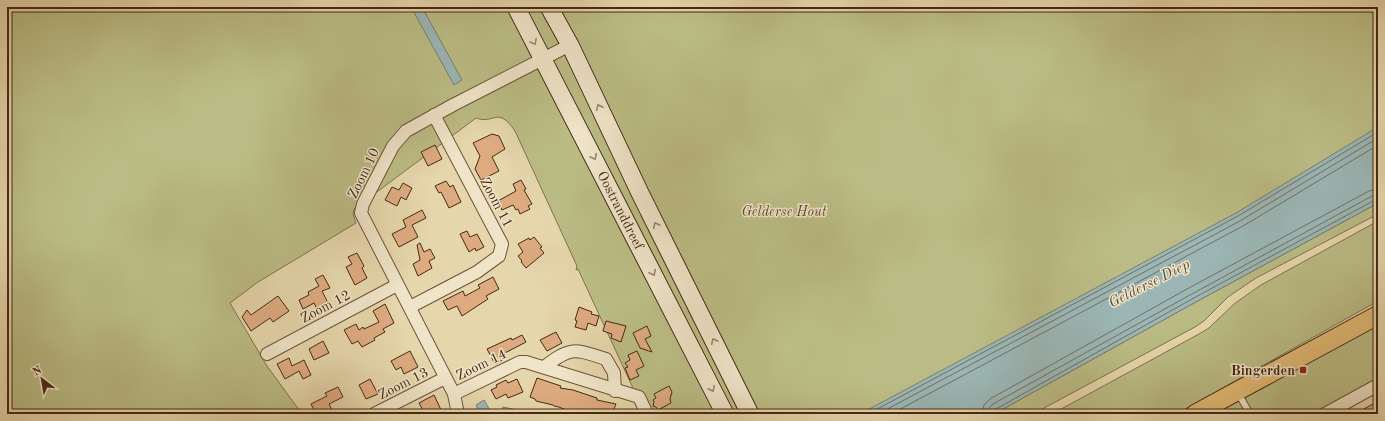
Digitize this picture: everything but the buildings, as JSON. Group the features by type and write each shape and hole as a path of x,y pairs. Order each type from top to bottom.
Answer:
{"main road":[{"name":"Oostranddreef","path":"516,7 725,414"},
{"name":"Oostranddreef","path":"548,7 570,46 640,193 750,414"},
{"path":"1195,414 1378,314"}],"street":[{"name":"Zoom 10","path":"458,414 454,394 361,213 363,204 394,146 406,131 434,115 570,46"},
{"name":"Zoom 11","path":"410,307 477,272 499,256 502,244 434,115"},
{"name":"Zoom 12","path":"267,354 397,285"},
{"path":"544,367 560,355 571,351 581,351 606,358 614,373 615,390"},
{"name":"Zoom 14","path":"454,394 520,362 526,362 639,397 648,414"},
{"name":"Zoom 13","path":"374,414 445,378"},
{"path":"1325,414 1378,385"}],"lane":[{"path":"1237,391 1250,414"}],"green space":[{"name":"Gelderse Hout","path":"7,7 1378,7 1378,134 878,414 645,414 578,269 576,270 577,266 515,131 509,123 500,117 482,120 476,118 354,209 353,214 356,223 258,282 230,303 267,366 302,414 7,414"},
{"path":"1378,203 1378,214 1256,278 1228,297 1204,321 1195,327 1033,414 994,414 1194,303"},
{"path":"1378,221 1378,301 1176,414 1052,414 1199,334 1209,328 1234,304 1261,285"},
{"path":"1378,321 1378,380 1315,414 1209,414"}],"water":[{"path":"411,7 422,7 462,80 454,85"},
{"name":"Gelderse Diep","path":"1378,127 1378,203 994,414 860,414 1236,213"},
{"path":"484,400 492,414 481,414 476,405"},
{"path":"503,407 536,414 501,414"}],"place":[{"name":"Bingerden","path":"1303,370"}]}
